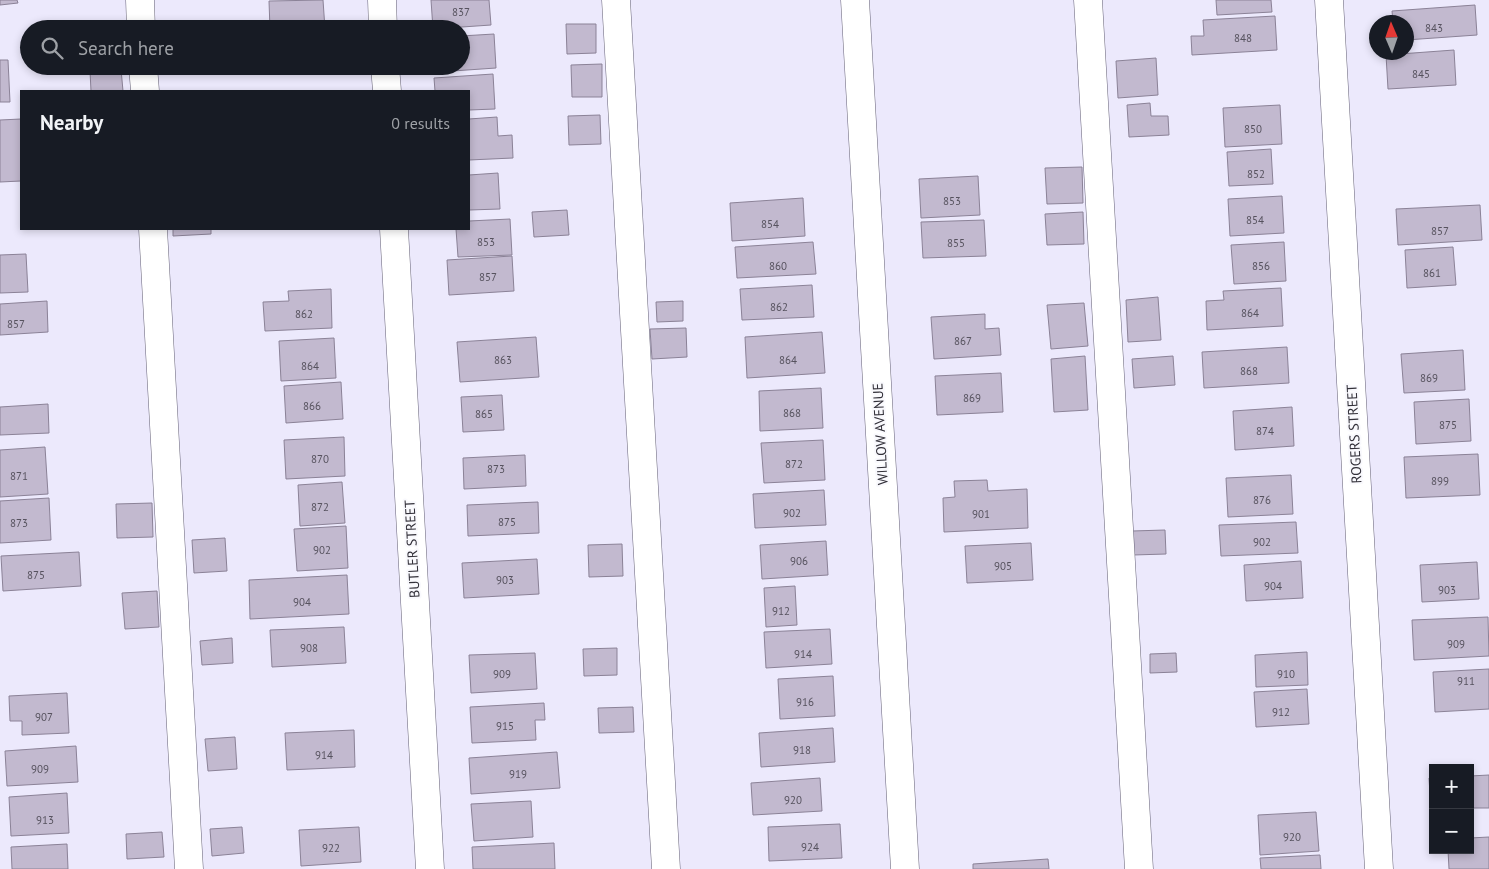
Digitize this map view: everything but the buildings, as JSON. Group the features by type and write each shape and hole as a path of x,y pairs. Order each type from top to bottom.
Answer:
{"street":[{"path":"140,0 141,20"},
{"path":"382,0 383,20"},
{"path":"616,0 666,869"},
{"name":"WILLOW AVENUE","path":"855,0 905,869"},
{"path":"1088,0 1139,869"},
{"name":"ROGERS STREET","path":"1329,0 1379,869"},
{"path":"144,75 145,90"},
{"path":"386,75 387,90"},
{"path":"153,230 189,869"},
{"name":"BUTLER STREET","path":"394,230 430,869"}]}
